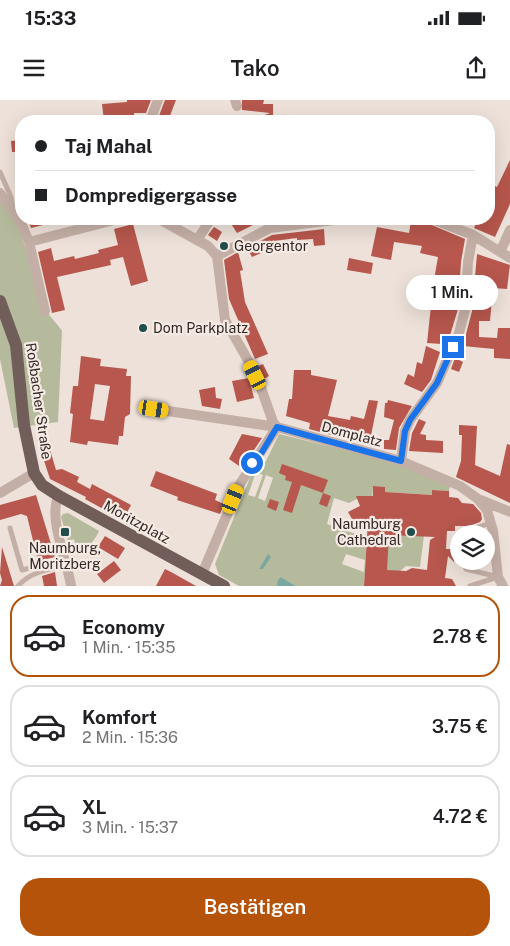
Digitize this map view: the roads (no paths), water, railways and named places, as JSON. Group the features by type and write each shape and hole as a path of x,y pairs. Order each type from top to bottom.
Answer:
{"main road":[{"name":"Roßbacher Straße","path":"0,301 16,345 24,425 34,473 42,485 59,496"},
{"name":"Moritzplatz","path":"59,496 207,580 224,586"}],"street":[{"path":"152,115 158,100"},
{"path":"0,193 14,213"},
{"path":"20,225 29,242 45,311"},
{"path":"29,242 95,225"},
{"path":"171,225 208,246 217,256 225,320 249,362 273,422 277,427 240,484 207,580"},
{"path":"198,240 207,225"},
{"path":"217,256 270,228 294,225"},
{"path":"447,225 473,235 510,258"},
{"path":"500,252 510,230"},
{"path":"401,461 405,431 410,420 437,383 460,333 465,310 468,262 473,235"},
{"name":"Domplatz","path":"154,409 277,427 401,461 460,486 478,499 487,510 491,523 500,582"},
{"path":"0,493 34,473"},
{"path":"59,496 56,500 55,518 71,586"},
{"path":"478,499 510,512"}],"lane":[{"path":"0,172 11,197 14,213"},
{"path":"485,525 491,523"},
{"path":"10,528 22,570 66,563"},
{"path":"18,586 22,581 42,571 66,563"},
{"path":"469,570 500,582"},
{"path":"470,586 500,582"}],"water":[{"path":"268,554 271,557 263,569 259,569"},
{"path":"281,577 296,586 277,586 278,580"}],"place":[{"name":"Georgentor","path":"224,246"},
{"name":"Dom Parkplatz","path":"143,328"},
{"name":"Naumburg, Moritzberg","path":"65,532"},
{"name":"Naumburg Cathedral","path":"411,532"}]}
